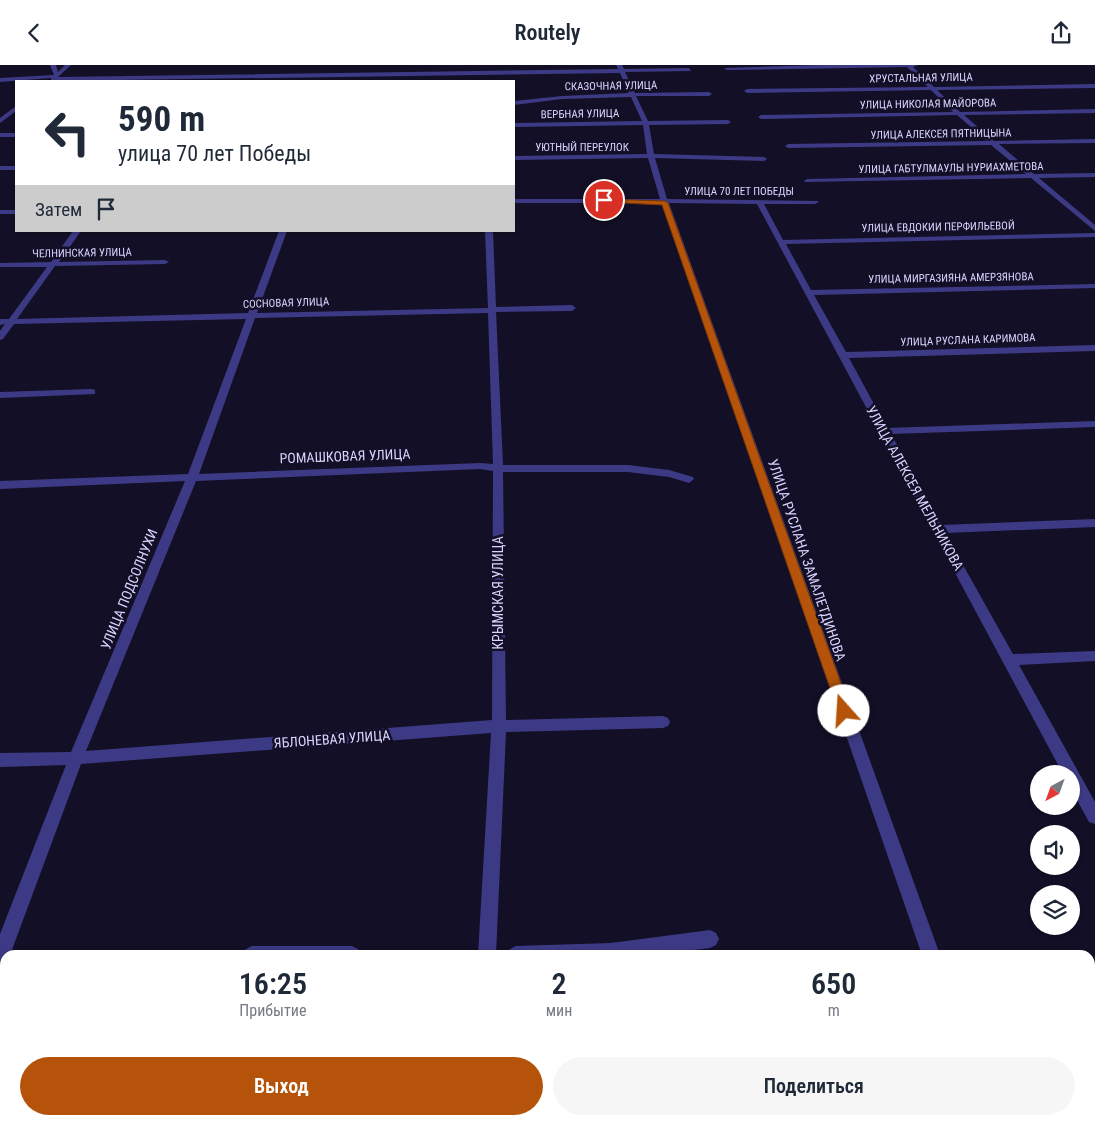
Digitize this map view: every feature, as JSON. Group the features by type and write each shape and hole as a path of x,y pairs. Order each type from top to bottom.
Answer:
{"street":[{"path":"53,79 54,65"},
{"path":"53,79 68,65"},
{"path":"908,65 959,114 1095,229"},
{"path":"727,68 919,65"},
{"path":"0,80 26,77 53,79 339,76 620,68 689,70"},
{"name":"УЛИЦА РУСЛАНА ЗАМАЛЕТДИНОВА","path":"620,68 646,123 651,157 665,203 929,950"},
{"path":"26,77 30,70"},
{"name":"ХРУСТАЛЬНАЯ УЛИЦА","path":"746,91 1095,85"},
{"name":"СКАЗОЧНАЯ УЛИЦА","path":"515,103 545,98 708,94"},
{"path":"0,110 15,109"},
{"path":"0,121 15,109"},
{"name":"УЛИЦА НИКОЛАЯ МАЙОРОВА","path":"761,117 1095,111"},
{"name":"ВЕРБНАЯ УЛИЦА","path":"515,125 728,122"},
{"path":"0,135 15,135"},
{"name":"УЛИЦА АЛЕКСЕЯ ПЯТНИЦЫНА","path":"788,146 1095,141"},
{"name":"УЮТНЫЙ ПЕРЕУЛОК","path":"515,159 651,157 764,159"},
{"path":"0,168 15,168"},
{"name":"УЛИЦА ГАБТУЛМАУЛЫ НУРИАХМЕТОВА","path":"807,181 1095,175"},
{"name":"УЛИЦА 70 ЛЕТ ПОБЕДЫ","path":"515,201 622,200 665,203 816,202"},
{"name":"УЛИЦА АЛЕКСЕЯ МЕЛЬНИКОВА","path":"759,202 1066,765"},
{"path":"0,213 15,212"},
{"path":"0,337 76,232"},
{"name":"УЛИЦА ПОДСОЛНУХИ","path":"3,950 76,758 192,477 283,232"},
{"name":"КРЫМСКАЯ УЛИЦА","path":"487,950 499,726 498,468 489,232"},
{"name":"УЛИЦА ЕВДОКИИ ПЕРФИЛЬЕВОЙ","path":"781,242 1095,235"},
{"name":"ЧЕЛНИНСКАЯ УЛИЦА","path":"0,265 165,262"},
{"name":"УЛИЦА МИРГАЗИЯНА АМЕРЗЯНОВА","path":"808,293 1095,286"},
{"name":"СОСНОВАЯ УЛИЦА","path":"0,321 492,309 572,309"},
{"name":"УЛИЦА РУСЛАНА КАРИМОВА","path":"843,355 1095,348"},
{"path":"0,395 92,392"},
{"path":"884,431 1095,424"},
{"name":"РОМАШКОВАЯ УЛИЦА","path":"0,485 480,466 526,471 606,469 652,471 670,473 689,479"},
{"path":"937,529 1095,523"},
{"path":"1009,660 1095,656"},
{"name":"ЯБЛОНЕВАЯ УЛИЦА","path":"0,760 76,758 499,726 663,722"},
{"name":"УЛИЦА АЛЕКСЕЯ МЕЛЬНИКОВА","path":"1080,790 1095,817"},
{"path":"626,950 710,939"}],"route":[{"path":"604,200 665,203 844,711"}]}
